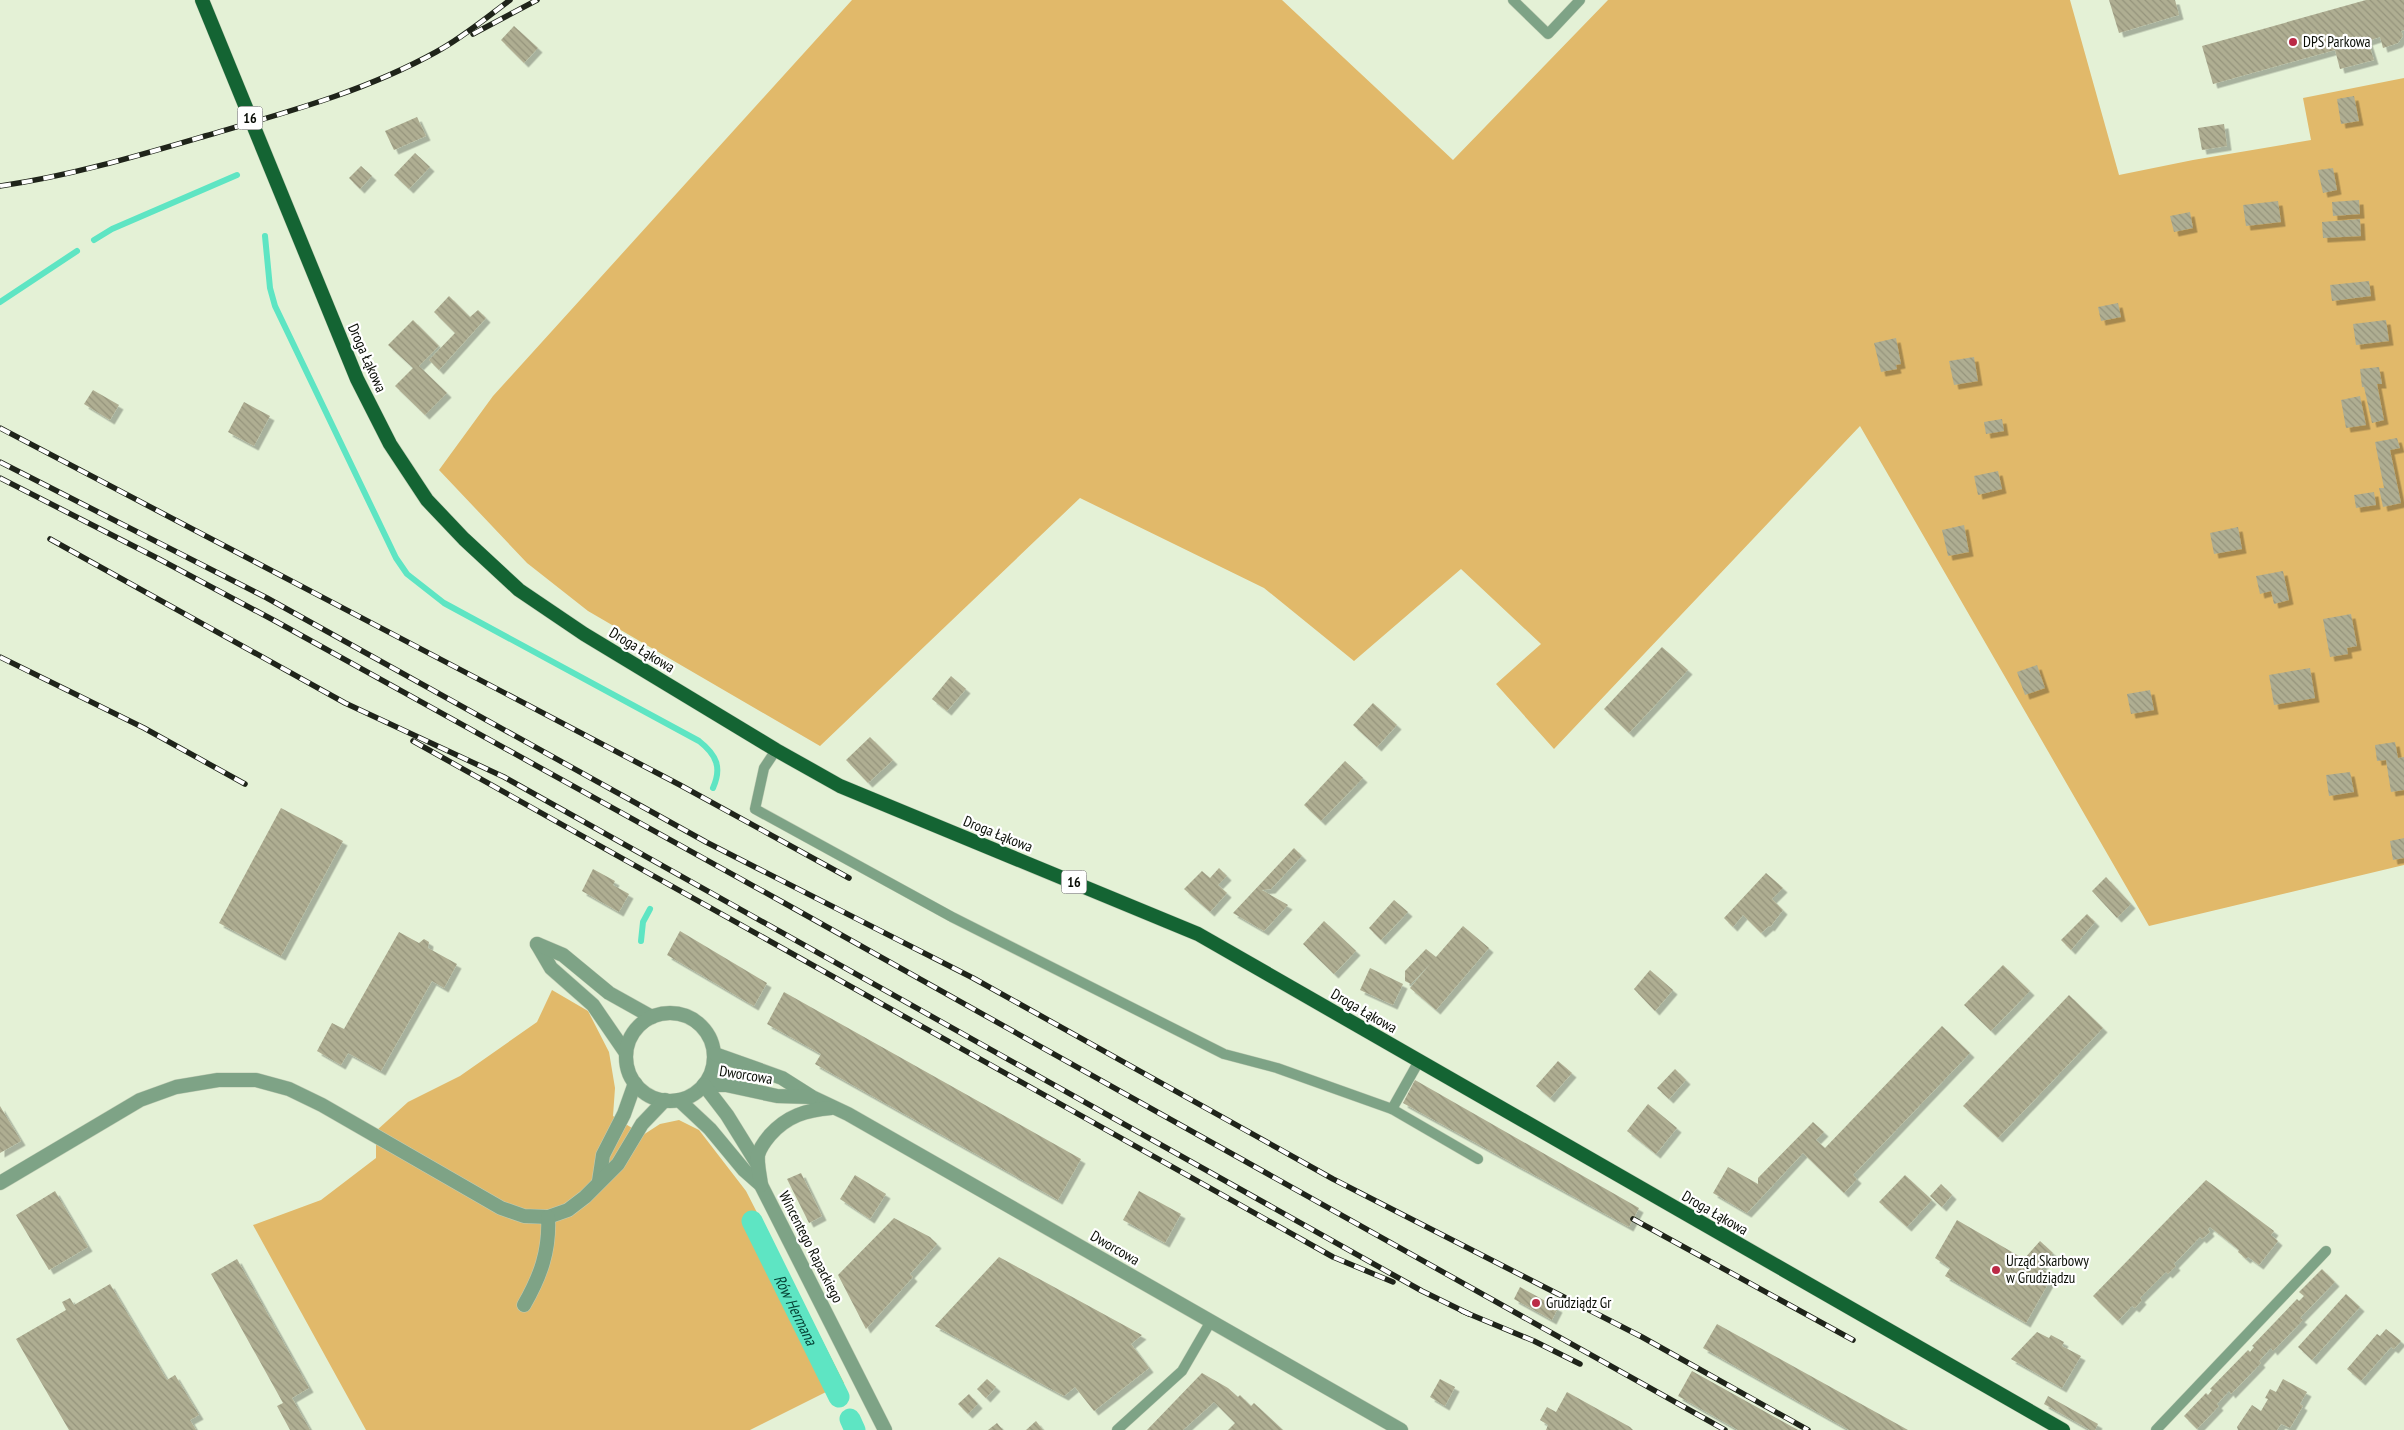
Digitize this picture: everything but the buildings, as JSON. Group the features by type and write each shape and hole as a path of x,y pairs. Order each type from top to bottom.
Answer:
{"main road":[{"name":"Droga Łąkowa","path":"202,0 357,379 390,444 427,500 519,590 584,634 776,750 840,786 920,821 1096,890 1198,934 2063,1430"}],"street":[{"path":"626,1053 593,1005 551,968 537,944 563,955 609,993 652,1017"},
{"path":"675,1012 689,1016 702,1025 711,1038 715,1054 714,1068 698,1092 679,1100 664,1100 645,1093 635,1083 628,1071 626,1053 628,1043 634,1030 652,1017 675,1012"},
{"name":"Dworcowa","path":"715,1054 782,1078 812,1097 834,1107 1401,1430"},
{"path":"0,1183 140,1100 176,1087 218,1080 256,1080 289,1089 322,1105 501,1208 524,1216 548,1217 568,1210 585,1197 618,1164 642,1124 664,1100"},
{"path":"599,1181 603,1154 624,1114 635,1083"},
{"path":"704,1085 727,1115 758,1165"},
{"name":"Dworcowa","path":"704,1085 726,1085 777,1096 812,1097"},
{"name":"Wincentego Rapackiego","path":"679,1100 710,1129 744,1170 761,1186 885,1430"},
{"path":"761,1186 758,1165 759,1152 763,1143 777,1127 796,1114 812,1109 834,1107"},
{"path":"524,1305 537,1282 545,1260 549,1234 548,1217"}],"lane":[{"path":"1512,0 1548,34 1580,0"},
{"path":"776,750 764,768 755,809 952,916 1224,1054 1277,1068 1392,1109 1478,1159"},
{"path":"1392,1109 1419,1062"},
{"path":"2156,1430 2326,1251"},
{"path":"1117,1430 1182,1371 1211,1321"}],"shaded area":[{"path":"852,0 1282,0 1453,160 1608,0 2070,0 2119,175 2311,140 2303,98 2404,78 2404,865 2149,926 1860,426 1554,749 1496,684 1541,644 1461,569 1354,661 1264,588 1080,498 820,746 588,611 527,563 439,470 493,396"},
{"path":"552,990 588,1011 609,1052 615,1088 613,1116 643,1135 660,1124 679,1120 699,1130 746,1191 844,1383 750,1430 366,1430 253,1225 321,1200 376,1158 376,1131 408,1102 460,1076 537,1022"}],"waterway":[{"path":"94,240 112,229 237,175"},
{"path":"265,236 270,288 275,306 396,558 407,574 444,603 699,741 710,751 716,762 717,774 713,788"},
{"path":"0,302 77,251"},
{"path":"641,941 643,922 650,909"},
{"name":"Rów Hermana","path":"752,1221 839,1397"},
{"name":"Rów Hermana","path":"850,1419 855,1430"}],"railway":[{"path":"0,186 52,177 129,158 294,110 352,90 381,79 436,52 465,34 510,0"},
{"path":"473,34 537,0"},
{"path":"0,428 680,785 849,878"},
{"path":"0,462 267,598 706,842 973,978 1333,1179 1642,1337 1808,1430"},
{"path":"0,478 277,622 786,904 1725,1430"},
{"path":"50,539 345,703 504,777 1422,1291 1469,1314"},
{"path":"0,657 144,728 245,784"},
{"path":"413,741 1333,1257 1393,1282"},
{"path":"1633,1219 1853,1340"},
{"path":"1462,1311 1534,1341 1580,1364"}],"place":[{"name":"DPS Parkowa","path":"2293,42"},
{"name":"Urząd Skarbowy w Grudziądzu","path":"1996,1270"},
{"name":"Grudziądz Gr","path":"1536,1303"}]}
